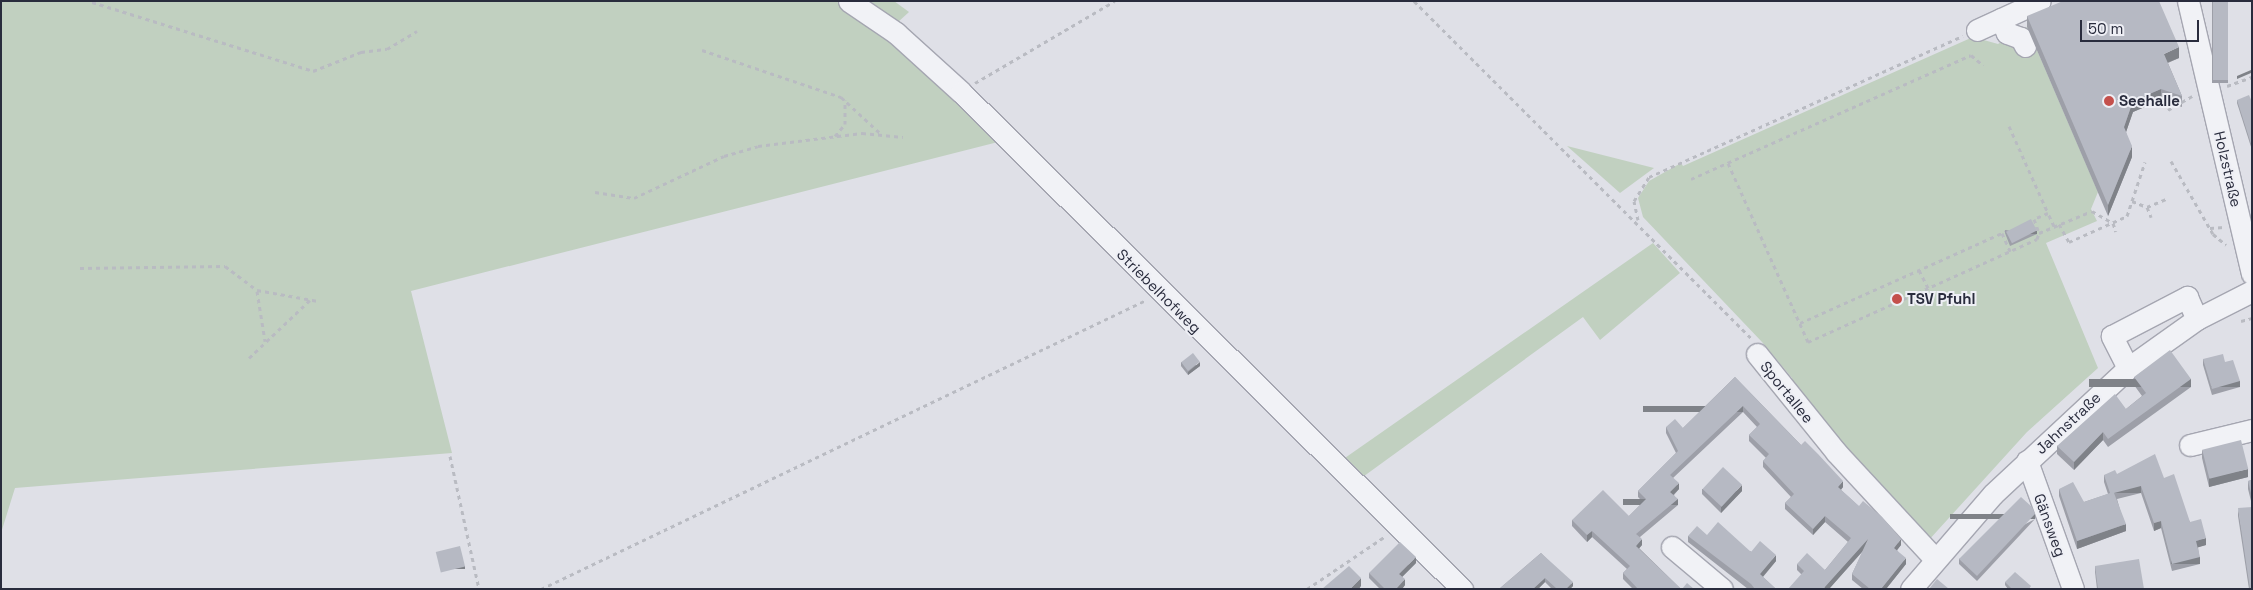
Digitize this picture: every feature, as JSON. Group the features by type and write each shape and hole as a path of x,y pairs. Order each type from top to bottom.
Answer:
{"street":[{"name":"Striebelhofweg","path":"849,1 896,33 961,92 1160,294 1455,587"},
{"path":"1977,30 2040,1"},
{"name":"Holzstraße","path":"2188,1 2211,92 2252,274"},
{"path":"2001,19 2007,32 2022,38 2025,46"},
{"name":"Jahnstraße","path":"1911,589 1934,559 2027,461 2128,368 2197,319 2252,291"},
{"path":"2128,368 2112,336 2187,297 2197,319"},
{"name":"Sportallee","path":"1757,354 1836,452 1934,559"},
{"path":"2190,444 2252,430"},
{"name":"Gänsweg","path":"2027,461 2073,589"},
{"path":"1672,547 1722,589"}],"path":[{"path":"961,92 1114,1"},
{"name":"Sportallee","path":"1414,1 1641,225 1754,341 1757,354"},
{"path":"92,2 313,71 361,52 387,49 417,31"},
{"path":"1641,225 1633,212 1634,201 1649,176 1977,30"},
{"path":"702,50 845,100 882,135"},
{"path":"1690,180 1971,55 1983,64"},
{"path":"2168,110 2188,96 2211,92 2252,77"},
{"path":"835,137 845,124 845,100"},
{"path":"2009,126 2054,226"},
{"path":"595,192 634,198 724,156 758,146 835,137 882,135 903,137"},
{"path":"2059,224 2070,242 2127,216 2146,162"},
{"path":"2171,162 2216,239 2246,250"},
{"path":"1728,163 1808,342 2037,240 2039,233 2034,219"},
{"path":"2147,208 2166,199"},
{"path":"2132,201 2147,208 2152,217"},
{"path":"2039,233 2092,211 2113,223 2116,232"},
{"path":"2026,223 2048,213"},
{"path":"1800,323 2010,230"},
{"path":"2002,233 2010,251"},
{"path":"80,268 209,264 225,266 257,290 318,301"},
{"path":"1919,270 1928,288"},
{"path":"257,290 266,342"},
{"path":"541,589 1160,294"},
{"path":"249,358 310,300"},
{"path":"2241,321 2252,318"},
{"path":"450,456 479,589"},
{"path":"1306,589 1397,528"}],"green space":[{"path":"1,1 836,1 891,40 1002,141 411,291 452,453 15,488 1,533"},
{"path":"866,1 894,1 909,12 897,23"},
{"name":"TSV Pfuhl","path":"2027,27 2098,192 2091,209 2097,221 2046,243 2098,368 2027,432 1928,541 1797,398 1792,378 1762,342 1643,217 1638,198 1649,181 1681,163 1683,166 1973,37 1998,44"},
{"path":"1567,146 1654,168 1620,193"},
{"path":"1653,243 1680,273 1600,340 1583,317 1360,479 1342,460"}],"building":[{"name":"Seehalle","path":"2063,1 2159,1 2179,47 2164,54 2182,96 2161,89 2133,101 2124,127 2132,146 2108,205 2027,16"},
{"path":"2213,1 2228,1 2228,80 2213,80"},
{"path":"2249,95 2252,102 2252,147 2237,100"},
{"path":"2031,219 2037,231 2012,243 2006,232"},
{"path":"2170,350 2191,379 2108,439 2103,432 2074,462 2057,446 2115,394 2126,409 2146,393 2134,377"},
{"path":"1193,353 1200,362 1188,371 1181,362"},
{"path":"2223,354 2225,362 2233,360 2240,381 2212,389 2203,359"},
{"path":"1735,377 1801,445 1805,441 1818,454 1843,481 1838,487 1859,506 1863,501 1882,517 1901,539 1894,548 1906,558 1881,589 1870,589 1852,574 1868,539 1823,589 1788,589 1804,571 1797,564 1807,553 1825,570 1851,538 1825,516 1813,529 1785,503 1794,494 1763,461 1769,454 1749,435 1760,424 1743,406 1670,475 1679,483 1670,492 1678,499 1636,534 1642,539 1636,546 1681,589 1638,589 1623,573 1630,566 1592,531 1587,535 1572,520 1603,490 1629,516 1646,499 1638,491 1678,451 1666,427 1675,419 1683,428"},
{"path":"2241,440 2248,469 2209,479 2202,450"},
{"path":"2155,454 2164,478 2174,474 2190,522 2201,519 2206,538 2196,541 2200,557 2172,564 2161,521 2154,523 2141,486 2114,493 2126,524 2077,541 2059,489 2073,482 2084,502 2110,493 2104,475 2115,470 2117,474"},
{"path":"1723,467 1742,485 1722,507 1703,489"},
{"path":"2252,480 2252,497 2248,481"},
{"path":"2021,497 2032,507 2035,514 1977,576 1959,559"},
{"path":"2252,507 2252,589 2250,589 2238,508"},
{"path":"1718,522 1751,552 1760,541 1776,555 1760,574 1776,589 1755,589 1688,536 1697,526 1707,535"},
{"path":"1400,542 1416,557 1399,574 1405,579 1396,589 1385,589 1369,573"},
{"path":"460,546 465,566 441,572 436,552"},
{"path":"1541,553 1573,582 1566,589 1557,589 1545,578 1533,589 1499,589"},
{"path":"2139,559 2144,589 2098,589 2095,566"},
{"path":"1349,566 1361,578 1350,589 1322,589"},
{"path":"2015,572 2031,586 2029,589 2012,589 2005,582"},
{"path":"1937,579 1949,589 1929,589"},
{"path":"1687,583 1694,589 1682,589"}],"place":[{"name":"Seehalle","path":"2109,101"},
{"name":"TSV Pfuhl","path":"1897,299"}]}
